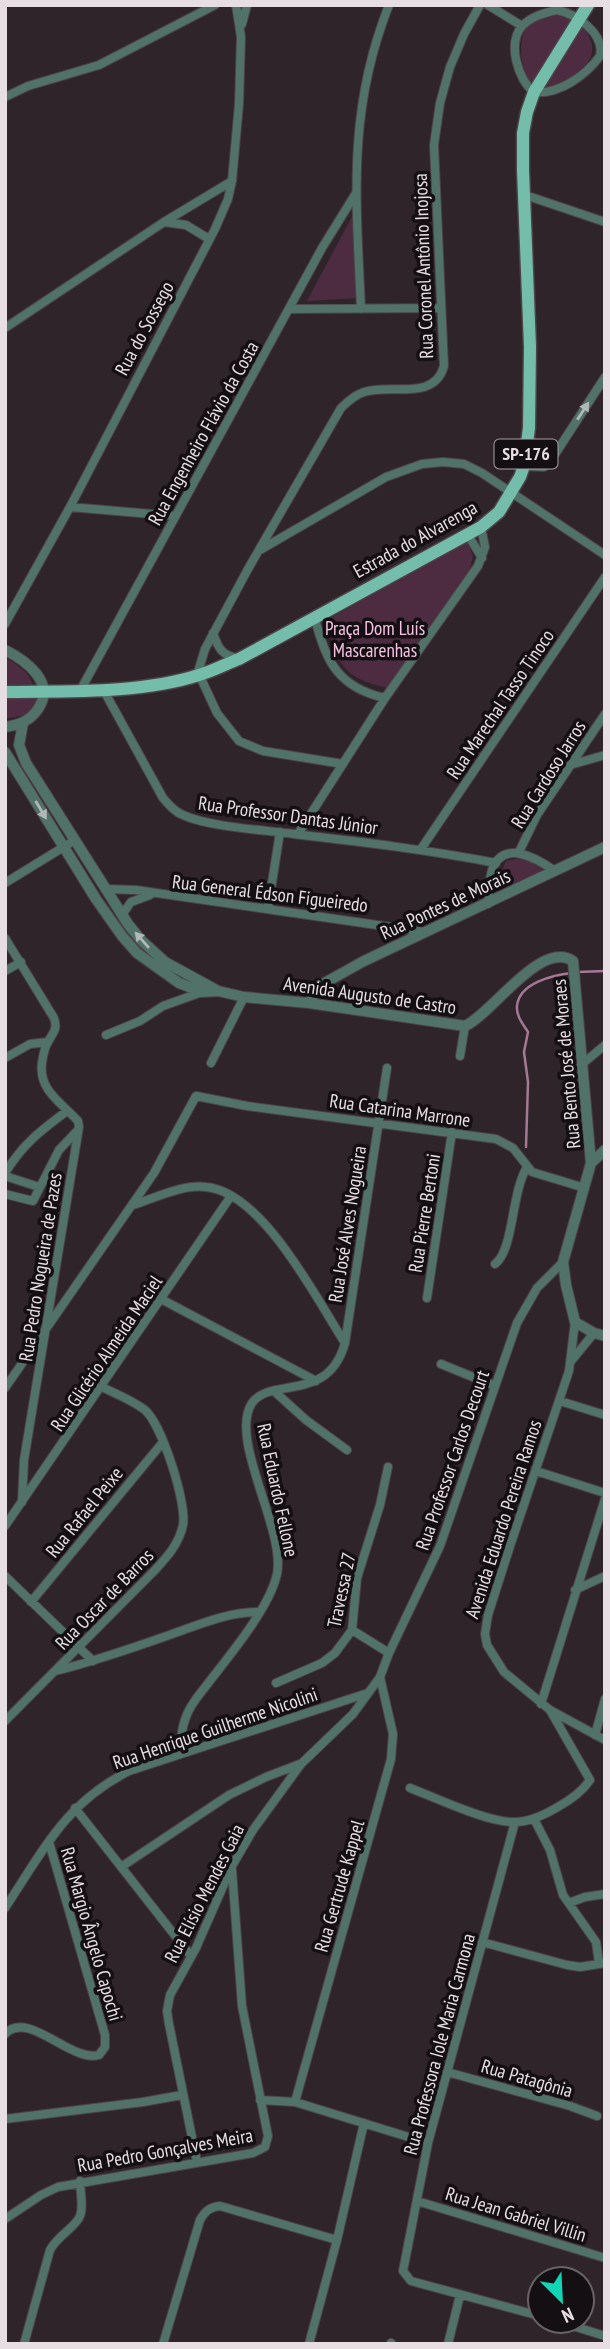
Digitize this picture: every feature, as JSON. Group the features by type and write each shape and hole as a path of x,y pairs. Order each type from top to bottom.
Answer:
{"main road":[{"name":"Estrada do Alvarenga","path":"5,692 80,691 145,686 199,676 239,659 468,535 499,512 512,493 524,466 529,428 523,133 534,92 588,5"}],"street":[{"path":"5,97 28,86 99,65 215,5"},
{"name":"Rua do Sossego","path":"236,5 241,27"},
{"name":"Rua do Sossego","path":"5,624 69,507 228,199 239,104 241,27 247,5"},
{"path":"361,309 356,147 363,89 375,40 389,5"},
{"name":"Rua Coronel Antônio Inojosa","path":"199,676 200,659 333,419 347,402 365,391 426,388 442,373 444,366 434,145 440,103 450,67 480,5"},
{"path":"488,5 522,26"},
{"path":"557,10 580,18 603,50 595,64 573,81 549,92 534,92 528,88 518,67 516,44 522,26 541,14 557,10"},
{"path":"5,328 164,222 232,181"},
{"name":"Rua Engenheiro Flávio da Costa","path":"80,691 174,516 356,193"},
{"path":"525,195 605,222"},
{"path":"164,222 186,225 209,239"},
{"path":"289,309 441,308"},
{"path":"524,466 544,467 550,462 605,377"},
{"path":"258,552 386,477 422,464 443,462 464,464 482,473 605,555"},
{"path":"69,507 174,516"},
{"path":"298,834 385,698 482,558 485,547 481,527"},
{"path":"468,535 482,558"},
{"name":"Rua Marechal Tasso Tinoco","path":"421,849 605,578"},
{"path":"314,618 321,645 340,676 363,692 385,698"},
{"path":"214,633 224,655 239,659"},
{"path":"5,650 35,672 45,692 38,709 23,723 5,727"},
{"path":"199,676 218,713 239,741 263,751 342,764"},
{"name":"Rua Professor Dantas Júnior","path":"103,689 169,806 191,818 279,832 421,849 496,863"},
{"name":"Rua Cardoso Jarros","path":"519,852 537,815 605,714"},
{"name":"Avenida Augusto de Castro","path":"23,723 19,746 26,763 122,915 141,940 165,962 218,991 244,997 309,1003 465,1026 485,1013 519,978 533,968 558,957 566,956 574,962"},
{"name":"Avenida Augusto de Castro","path":"5,752 96,899 137,953 167,976 202,992 218,991"},
{"path":"570,765 605,755"},
{"path":"16,768 26,763"},
{"path":"268,908 279,832"},
{"path":"5,883 75,840"},
{"name":"Rua Pontes de Morais","path":"309,1003 319,986 425,932 605,847"},
{"path":"488,904 492,871 496,863 507,855 519,852 534,857 555,871"},
{"name":"Rua General Édson Figueiredo","path":"105,889 136,890 425,932"},
{"name":"Rua General Édson Figueiredo","path":"122,915 131,902 153,894"},
{"path":"5,938 54,1018 56,1030 48,1042 41,1073 43,1081 78,1126 59,1150 33,1201 5,1194"},
{"path":"5,971 20,962"},
{"name":"Rua Bento José de Moraes","path":"574,962 591,1163"},
{"path":"106,1035 141,1021 163,1006 202,992"},
{"path":"211,1063 244,997"},
{"path":"460,1056 465,1026"},
{"path":"5,1058 30,1044 48,1042"},
{"path":"581,1065 605,1045"},
{"name":"Rua José Alves Nogueira","path":"345,1343 387,1068"},
{"name":"Rua Catarina Marrone","path":"133,1205 165,1155 196,1096 247,1106 496,1139 507,1143 533,1172 585,1188"},
{"path":"38,1187 5,1175 18,1153 32,1137 67,1111"},
{"name":"Rua Pedro Nogueira de Pazes","path":"22,1502 22,1475 78,1126"},
{"name":"Rua Pierre Bertoni","path":"427,1298 452,1132"},
{"path":"591,1163 605,1150"},
{"name":"Avenida Eduardo Pereira Ramos","path":"534,1819 565,1803 590,1780 550,1710 504,1672 487,1645 485,1634 497,1585 572,1360 575,1322 563,1262 591,1163"},
{"path":"495,1264 500,1261 507,1246 518,1187 527,1167"},
{"path":"5,1388 133,1205 195,1187 219,1189 260,1221 286,1250 345,1343 341,1356 333,1367 316,1381 161,1299"},
{"name":"Rua Glicério Almeida Maciel","path":"5,1526 231,1196"},
{"name":"Rua Professor Carlos Decourt","path":"380,1677 440,1546 522,1311 544,1279 563,1262"},
{"name":"Avenida Eduardo Pereira Ramos","path":"572,1360 600,1335 575,1322"},
{"path":"441,1364 495,1386"},
{"name":"Rua Eduardo Fellone","path":"181,1755 183,1726 190,1707 259,1612 277,1576 278,1555 246,1427 247,1414 254,1399 274,1391 316,1381"},
{"name":"Rua Oscar de Barros","path":"5,1721 155,1570 177,1542 182,1528 183,1506 163,1442 152,1418 131,1401 102,1387"},
{"path":"274,1391 306,1420 347,1450"},
{"path":"560,1401 605,1415"},
{"name":"Rua Rafael Peixe","path":"32,1602 163,1442"},
{"name":"Travessa 27","path":"276,1683 322,1663 335,1653 352,1630 357,1578 380,1505 388,1466"},
{"path":"536,1471 605,1493"},
{"path":"541,1704 605,1499"},
{"path":"5,1576 93,1661"},
{"path":"575,1590 605,1576"},
{"path":"55,1671 93,1661 233,1613 259,1612"},
{"path":"352,1630 389,1653"},
{"name":"Rua Elísio Mendes Gaia","path":"197,2162 169,2024 168,2002 175,1983 253,1829 301,1764 352,1714 380,1677"},
{"name":"Rua Gertrude Kappel","path":"295,2102 391,1759 393,1734 380,1677"},
{"name":"Rua Henrique Guilherme Nicolini","path":"5,1908 75,1808 97,1790 129,1771 368,1693"},
{"path":"595,1735 605,1699"},
{"path":"550,1710 605,1740"},
{"path":"121,1867 229,1795 301,1764"},
{"path":"410,1788 471,1811 515,1822 534,1819 550,1850 561,1890 596,1942 602,1963 580,1967 567,1965 482,1942"},
{"path":"75,1808 191,1956"},
{"name":"Rua Professora Iole Maria Carmona","path":"460,2295 411,2281 405,2275 403,2266 428,2143 515,1822"},
{"name":"Rua Margio Ângelo Capochi","path":"5,2034 14,2028 29,2028 86,2056 99,2055 105,2047 105,2035 49,1842"},
{"name":"Rua Pedro Gonçalves Meira","path":"5,2219 41,2194 80,2181 253,2152 265,2147 268,2136 242,2006 232,1866"},
{"path":"569,1903 585,1897 605,1895"},
{"name":"Rua Patagônia","path":"447,2073 570,2106 597,2116"},
{"path":"5,2119 182,2095"},
{"path":"260,2100 295,2102 428,2143"},
{"path":"309,2344 364,2123"},
{"path":"24,2344 50,2250 55,2241 74,2225 80,2216 80,2181"},
{"name":"Rua Jean Gabriel Villin","path":"417,2201 605,2258"},
{"path":"163,2344 204,2212 220,2206 337,2240"},
{"path":"448,2344 460,2295 526,2312"}],"green space":[{"path":"557,12 582,26 592,44 591,56 583,67 566,81 550,88 537,88 526,74 523,64 521,53 524,33 534,21"},
{"path":"354,213 357,298 307,301"},
{"name":"Praça Dom Luís Mascarenhas","path":"467,542 473,556 470,569 389,688 351,674 334,648 325,621"},
{"path":"5,657 29,676 37,705 26,715 5,719"},
{"path":"525,857 544,869 501,892 497,883 506,861"}],"waterway":[{"path":"578,972 605,971"},
{"path":"526,1147 528,1082 524,1052 528,1032 517,1010 519,998 524,991 538,982 572,973"}]}
